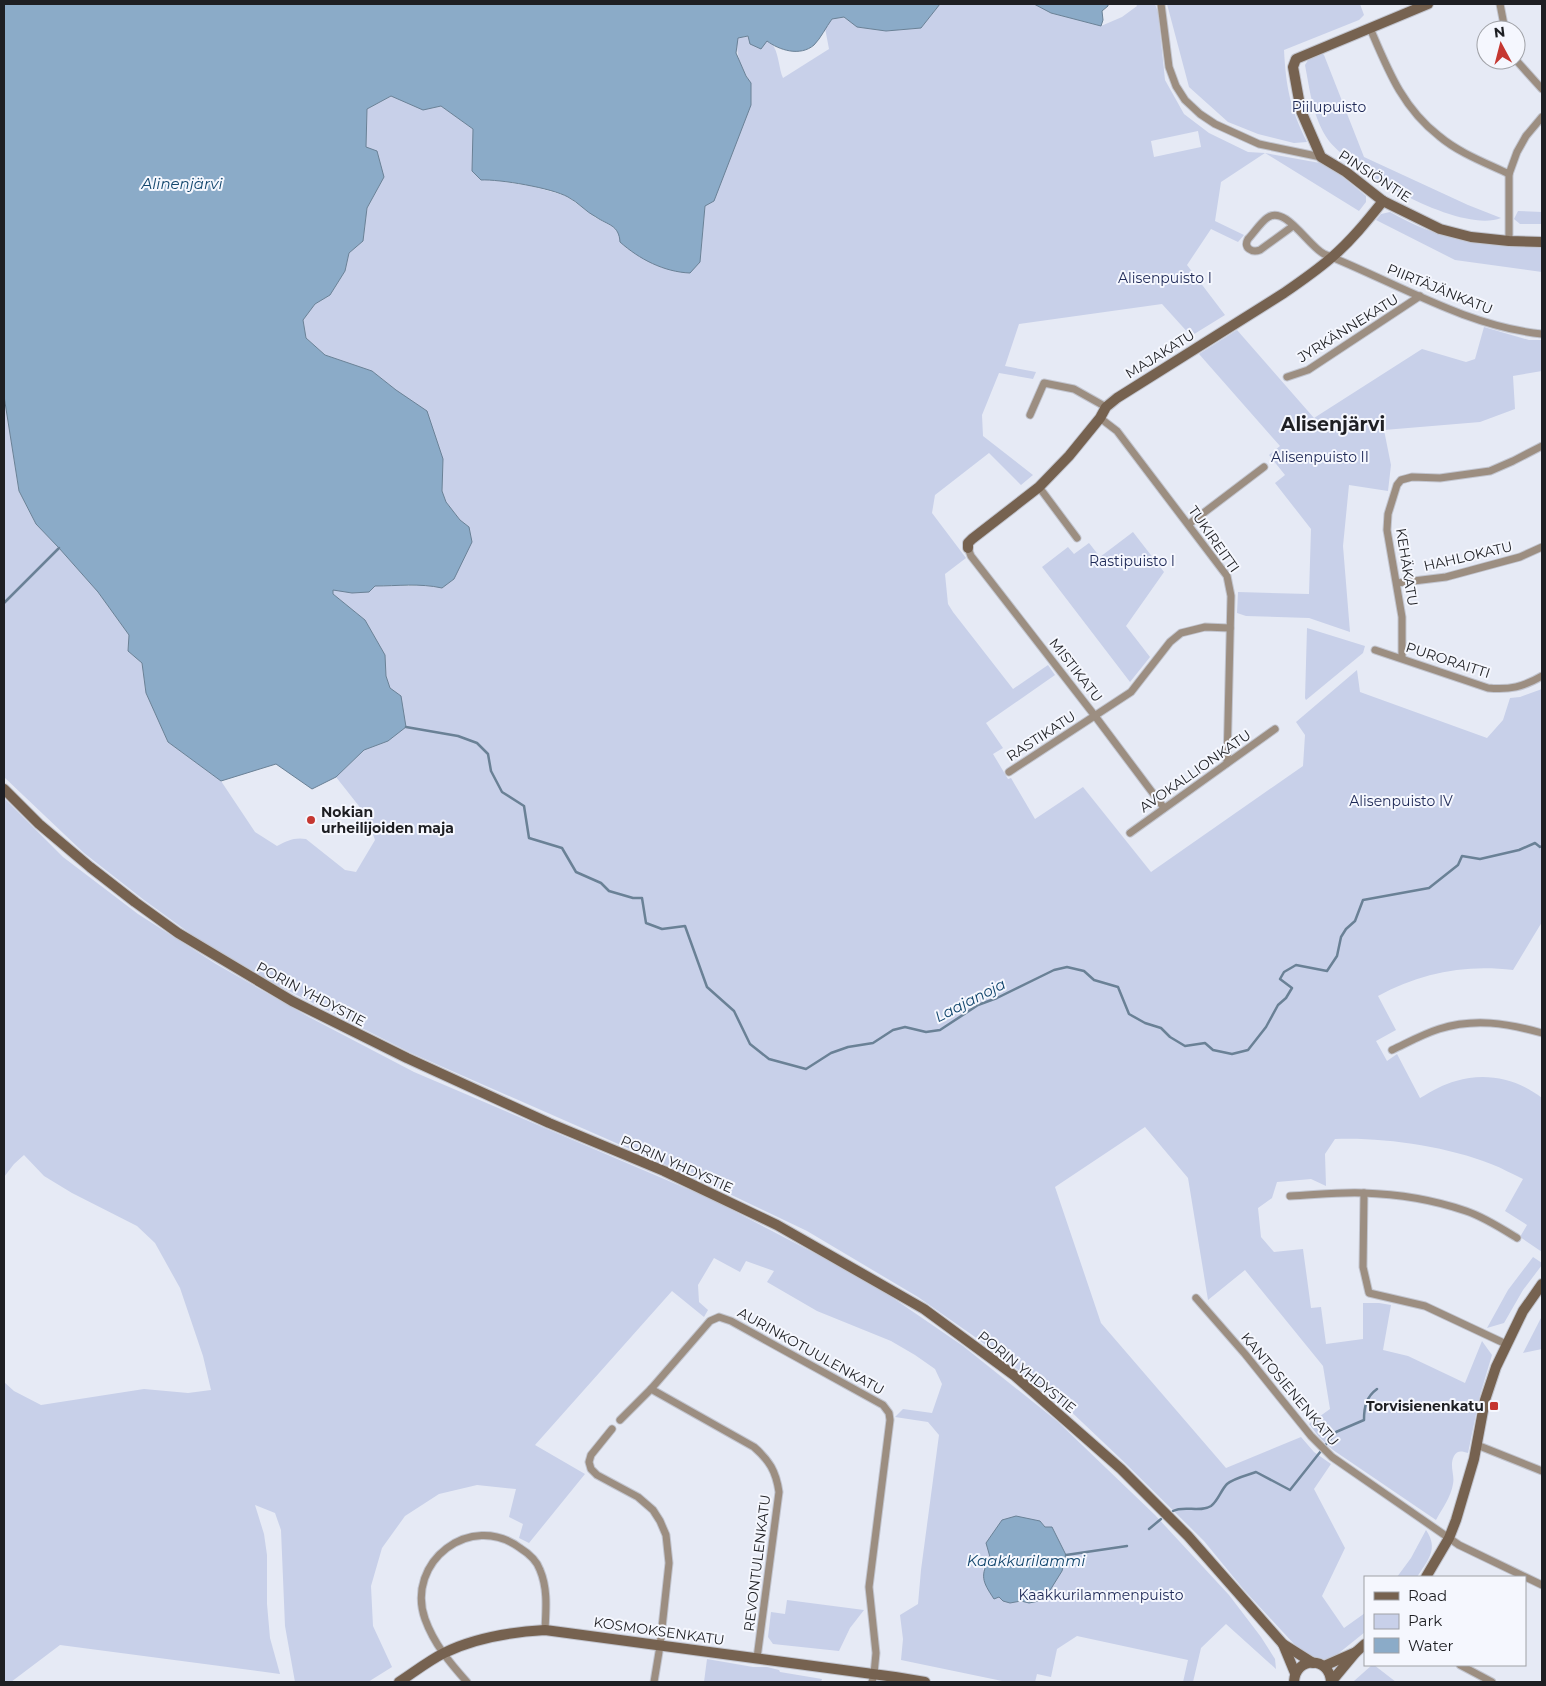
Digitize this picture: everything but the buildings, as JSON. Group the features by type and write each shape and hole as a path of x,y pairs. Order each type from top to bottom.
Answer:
{"main road":[{"path":"1321,158 1301,111 1293,66 1296,59 1428,4"},
{"name":"PINSIÖNTIE","path":"1321,158 1346,172 1383,201 1440,229 1471,237 1542,242"},
{"name":"MAJAKATU","path":"968,548 968,542 1039,488 1069,456 1100,418 1106,407 1117,398 1284,293 1332,257 1355,235 1383,201"},
{"name":"PORIN YHDYSTIE","path":"4,788 40,824 142,907 178,933 292,1001 415,1062 549,1123 664,1171 777,1225 924,1309 1015,1376 1120,1469 1188,1536 1283,1644 1313,1662 1324,1666"},
{"path":"1427,1576 1449,1538 1467,1486 1485,1400 1492,1378 1506,1344 1523,1311 1542,1284"},
{"name":"KOSMOKSENKATU","path":"399,1682 442,1654 460,1646 522,1631 545,1630 757,1658 873,1678 925,1682"},
{"name":"PORIN YHDYSTIE","path":"1283,1644 1294,1680"},
{"path":"1331,1682 1364,1645"},
{"path":"1331,1682 1330,1674 1324,1666 1356,1652"},
{"path":"1294,1680 1304,1665 1313,1662"}],"street":[{"name":"PINSIÖNTIE","path":"1161,4 1169,67 1176,86 1185,100 1200,114 1215,124 1259,144 1321,158"},
{"path":"1500,4 1503,20"},
{"path":"1370,28 1397,89 1422,121 1439,137 1510,174"},
{"path":"1525,70 1542,89"},
{"path":"1510,241 1510,174 1517,152 1526,136 1542,117"},
{"path":"1274,215 1286,218 1293,226 1260,250 1254,252 1247,246 1248,239 1267,218 1274,215"},
{"name":"PIIRTÄJÄNKATU","path":"1293,226 1317,251 1454,311 1499,326 1528,333 1542,334"},
{"name":"JYRKÄNNEKATU","path":"1287,377 1308,370 1420,296"},
{"path":"1030,415 1044,383 1074,389 1106,407"},
{"name":"TUKIREITTI","path":"1100,418 1118,431 1227,576 1231,596 1227,763"},
{"name":"KEHÄKATU","path":"1402,658 1402,617 1387,530 1388,514 1394,492 1401,480 1412,477 1440,478 1490,471 1513,462 1542,446"},
{"path":"1189,524 1264,467"},
{"path":"1039,488 1077,538"},
{"name":"MISTIKATU","path":"968,548 971,556 1164,808"},
{"name":"HAHLOKATU","path":"1397,583 1446,577 1520,557 1542,548"},
{"name":"RASTIKATU","path":"1009,772 1130,692 1170,642 1181,633 1205,627 1230,628"},
{"name":"PURORAITTI","path":"1375,650 1488,688 1505,689 1518,687 1542,676"},
{"name":"AVOKALLIONKATU","path":"1130,833 1275,729"},
{"path":"1392,1050 1437,1030 1477,1022 1497,1023 1542,1033"},
{"path":"1290,1196 1364,1193 1392,1195 1426,1201 1467,1211 1497,1225 1517,1238"},
{"path":"1364,1193 1363,1268 1369,1293 1426,1306 1506,1344"},
{"name":"KANTOSIENENKATU","path":"1196,1298 1322,1448 1332,1457 1459,1545 1523,1576"},
{"name":"AURINKOTUULENKATU","path":"620,1420 710,1321 719,1317 731,1321 883,1405 889,1413 890,1420 869,1588 876,1653 873,1678"},
{"name":"REVONTULENKATU","path":"650,1389 754,1446 766,1457 777,1480 779,1492 757,1658"},
{"path":"612,1429 591,1455 589,1462 591,1468 597,1474 638,1497 653,1510 666,1535 668,1563 660,1646 654,1682"},
{"path":"1477,1445 1542,1471"},
{"path":"467,1682 442,1654 424,1618 421,1598 424,1577 436,1558 453,1543 475,1536 499,1537 514,1543 528,1554 540,1568 546,1585 545,1630"},
{"name":"KANTOSIENENKATU","path":"1526,1577 1542,1585"},
{"path":"1462,1666 1492,1682"}],"green space":[{"path":"940,4 1034,4 1051,13 1101,26 1122,17 1137,6 1136,4 1155,4 1158,12 1165,80 1184,114 1209,133 1248,152 1265,153 1221,182 1215,221 1244,235 1238,242 1211,229 1187,265 1225,315 1191,336 1162,304 1019,324 1005,366 1036,372 1033,379 999,373 982,415 983,436 1033,475 1021,485 989,453 935,495 932,513 966,558 945,574 948,604 953,612 1013,689 1048,665 1055,675 986,723 1003,748 993,754 1008,779 1011,778 1035,819 1083,787 1151,872 1303,766 1305,735 1296,722 1357,670 1360,692 1487,738 1503,720 1510,698 1520,697 1542,689 1542,922 1513,970 1478,968 1443,972 1410,981 1378,996 1396,1030 1376,1041 1387,1061 1397,1054 1420,1098 1451,1082 1467,1078 1490,1077 1523,1086 1542,1098 1542,1252 1520,1237 1527,1225 1505,1211 1523,1179 1473,1158 1414,1144 1393,1141 1335,1139 1325,1154 1326,1186 1311,1179 1277,1182 1272,1198 1258,1208 1261,1237 1274,1252 1303,1249 1311,1308 1321,1307 1326,1344 1363,1339 1363,1303 1379,1303 1391,1305 1383,1350 1408,1356 1465,1383 1482,1341 1492,1355 1480,1395 1468,1453 1460,1451 1454,1456 1452,1463 1452,1489 1436,1520 1333,1450 1309,1424 1330,1409 1323,1366 1245,1270 1208,1300 1188,1178 1145,1127 1055,1187 1101,1323 1226,1468 1301,1437 1314,1452 1331,1464 1314,1489 1345,1548 1322,1596 1344,1628 1364,1614 1364,1633 1334,1657 1322,1660 1308,1655 1294,1644 1244,1590 1204,1541 1063,1404 975,1337 918,1297 807,1231 698,1179 411,1053 277,985 195,937 144,900 84,853 4,777 4,396 19,492 36,524 98,592 129,635 128,651 142,663 146,693 168,742 221,781 255,832 277,846 294,839 306,839 345,870 356,872 375,840 366,815 336,777 364,750 388,741 390,688 386,676 385,655 365,620 333,594 333,589 352,593 374,586 415,586 427,584 442,588 454,579 469,527 460,520 446,502 442,491 443,459 396,390 372,371 325,355 306,338 303,320 315,304 330,295 345,271 349,253 363,241 367,208 384,177 366,147 367,109 391,96 423,109 441,106 473,129 472,171 481,180 531,186 567,196 596,218 611,224 620,235 700,262 705,206 751,83 744,73 740,62 737,51 737,38 757,38 771,43 776,51 783,78 829,49 825,28 832,19 844,17 857,27 886,31 921,28","holes":["1198,131 1201,147 1154,157 1151,141"]},
{"path":"1167,4 1360,4 1364,15 1359,20 1284,50 1290,97 1307,142 1294,143 1258,134 1228,122 1189,87"},
{"name":"Piilupuisto","path":"1322,53 1364,157 1468,205 1501,218 1483,221 1460,217 1435,209 1384,184 1342,154 1329,141 1319,124 1305,65 1310,57"},
{"path":"1265,153 1320,163 1343,177 1366,196 1366,202 1359,211"},
{"path":"1518,211 1542,212 1542,224 1520,224 1514,219"},
{"path":"1390,212 1409,222 1446,236 1482,243 1542,247 1542,272 1455,260 1376,220 1381,214"},
{"name":"Alisenpuisto II","path":"1484,327 1529,340 1542,340 1542,371 1513,376 1515,409 1480,422 1384,430 1391,465 1388,491 1349,485 1343,546 1350,632 1309,618 1246,616 1237,613 1238,592 1309,594 1311,529 1275,483 1285,475 1269,455 1280,446 1199,354 1237,330 1314,418 1422,349 1466,362 1475,359"},
{"name":"Rastipuisto I","path":"1133,532 1164,572 1126,626 1150,657 1130,682 1042,567 1068,547 1074,554 1089,543 1100,557"},
{"path":"1307,628 1365,646 1363,653 1306,700 1305,698"},
{"name":"Kaakkurilammenpuisto","path":"4,798 63,857 138,914 216,964 309,1017 414,1072 711,1199 820,1256 890,1296 963,1346 1057,1421 1155,1515 1229,1595 1275,1659 1276,1669 1226,1624 1201,1648 1193,1682 1183,1682 1188,1660 1077,1636 1057,1649 1051,1677 1037,1674 1035,1682 1007,1682 901,1660 903,1639 900,1615 918,1604 939,1435 928,1422 895,1417 903,1409 932,1413 942,1384 935,1369 891,1341 817,1311 767,1282 774,1271 746,1261 740,1272 714,1258 698,1285 699,1302 708,1310 704,1317 672,1291 535,1445 585,1474 529,1543 519,1538 523,1524 509,1517 516,1489 477,1485 439,1494 405,1516 382,1548 371,1586 373,1626 392,1667 368,1682 295,1682 285,1626 281,1530 275,1513 255,1505 264,1534 267,1555 267,1604 270,1638 280,1674 60,1645 11,1682 4,1682 4,1382 14,1391 41,1405 144,1389 188,1393 211,1390 203,1356 180,1288 155,1243 137,1226 72,1193 44,1176 24,1155 4,1177","holes":["1032,1520 1040,1521 1045,1527 1029,1603 1021,1601 1010,1603 999,1597 983,1569 990,1557"]},
{"path":"1533,1257 1542,1265 1523,1290 1504,1323 1487,1328 1508,1290"},
{"path":"1542,1316 1542,1349 1523,1353"},
{"path":"1426,1530 1432,1543 1432,1549 1425,1565 1418,1576 1398,1576 1411,1558"},
{"path":"787,1600 864,1610 850,1628 839,1651 773,1644 768,1637 771,1612 785,1614"},
{"path":"707,1659 753,1667 767,1667 779,1670 780,1672 822,1679 821,1682 704,1682"},
{"path":"1371,1666 1375,1666 1396,1682 1354,1682"}],"water":[{"name":"Alinenjärvi","path":"4,4 940,4 921,28 886,31 857,27 844,17 832,19 814,45 802,51 783,49 767,41 761,49 750,44 748,36 738,38 736,53 751,83 751,105 714,201 705,206 700,262 690,273 661,267 635,254 620,242 618,232 612,226 592,215 568,197 550,190 525,185 481,180 472,171 473,129 441,106 423,110 391,96 367,109 366,147 377,151 384,177 367,208 363,241 349,253 345,271 330,295 315,304 303,320 306,338 325,355 372,371 427,411 443,459 442,491 446,502 460,520 469,527 472,542 454,579 442,588 408,585 375,586 369,592 352,593 333,590 333,594 365,620 385,655 386,676 390,688 401,696 406,727 388,741 364,750 336,777 312,789 276,764 221,781 168,742 146,693 142,663 128,651 129,635 98,592 36,524 19,491 4,396"},
{"path":"1034,4 1108,4 1108,6 1102,11 1103,20 1101,26 1051,13"},
{"name":"Kaakkurilammi","path":"1016,1516 1040,1521 1045,1527 1052,1527 1066,1555 1062,1571 1044,1600 1029,1603 1021,1601 1010,1603 1003,1601 999,1597 994,1599 985,1583 984,1574 990,1557 986,1543 1002,1520"}],"waterway":[{"path":"4,603 59,548"},
{"name":"Laajanoja","path":"406,727 458,736 477,743 488,754 491,771 502,792 524,806 529,838 562,848 576,872 601,883 609,891 633,898 642,898 646,923 662,929 685,926 707,987 734,1011 750,1044 769,1059 806,1069 831,1053 848,1047 873,1043 893,1030 905,1027 926,1032 940,1030 978,1005 997,998 1054,970 1067,967 1084,971 1094,980 1118,987 1129,1014 1145,1023 1161,1028 1170,1037 1185,1046 1205,1043 1213,1050 1232,1054 1248,1050 1266,1027 1278,1005 1286,998 1292,988 1280,979 1284,972 1296,965 1327,971 1337,956 1341,937 1346,929 1355,921 1363,900 1429,888 1458,865 1462,856 1480,859 1519,850 1535,843 1540,847 1542,846"},
{"path":"1173,1511 1177,1509 1207,1508 1216,1501 1227,1484 1237,1478 1256,1472 1290,1490 1336,1432 1364,1420 1366,1403 1370,1395 1377,1389"},
{"path":"1149,1529 1161,1519"},
{"path":"1066,1555 1127,1546"}],"place":[{"name":"Nokian urheilijoiden maja","path":"311,820"},
{"name":"Torvisienenkatu","path":"1494,1406"}],"district":[{"name":"Alisenjärvi","path":"1333,424"}],"park label":[{"name":"Alisenpuisto I","path":"1165,278"},
{"name":"Alisenpuisto IV","path":"1401,801"}]}
